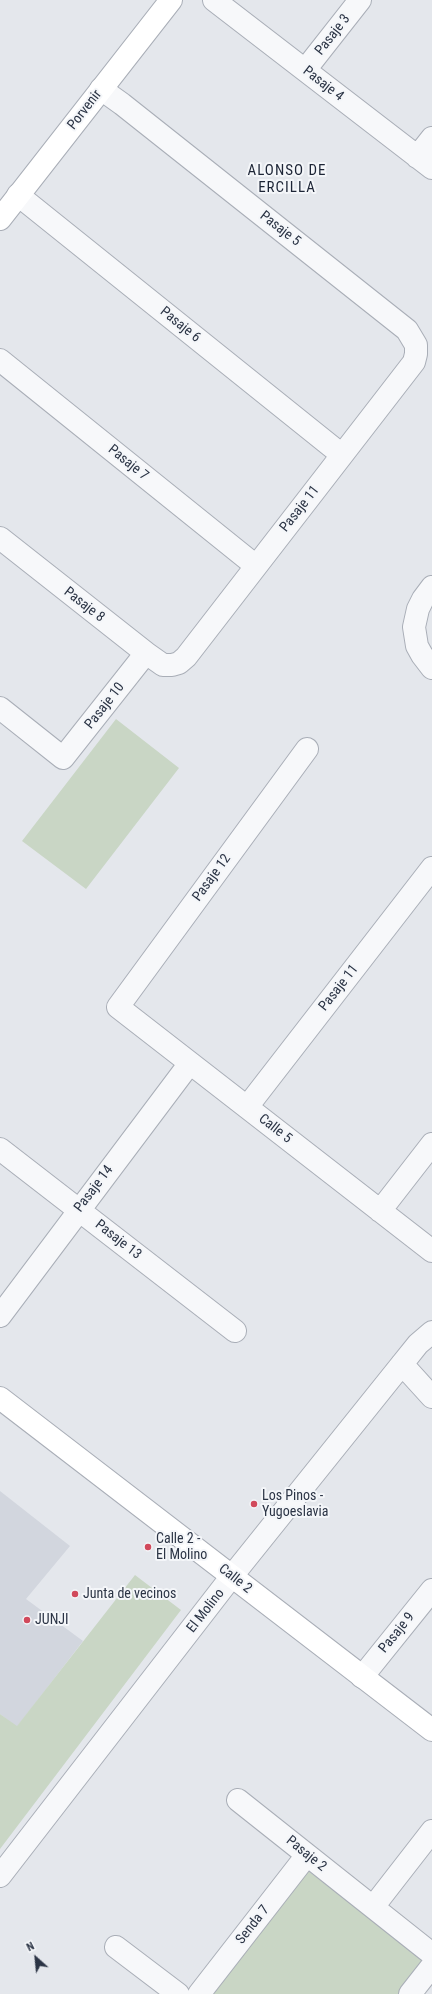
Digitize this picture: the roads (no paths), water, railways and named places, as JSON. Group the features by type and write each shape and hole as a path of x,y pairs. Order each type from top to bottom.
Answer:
{"street":[{"name":"Porvenir","path":"0,219 171,0"},
{"name":"Pasaje 4","path":"214,0 425,163"},
{"name":"Pasaje 3","path":"305,70 360,0"},
{"name":"Pasaje 5","path":"101,89 122,104 407,330 416,345"},
{"path":"425,163 432,138"},
{"name":"Pasaje 6","path":"18,195 342,455"},
{"name":"Pasaje 11","path":"172,665 186,657 414,362 416,345"},
{"name":"Pasaje 7","path":"0,360 256,566"},
{"name":"Pasaje 8","path":"0,538 146,654 163,665 172,665"},
{"path":"432,587 418,609 414,627 415,636 422,655 432,668"},
{"name":"Pasaje 10","path":"0,708 63,758 146,654"},
{"name":"Pasaje 12","path":"118,1007 307,749"},
{"name":"Pasaje 11","path":"247,1107 432,868"},
{"name":"Calle 5","path":"118,1007 432,1251"},
{"name":"Pasaje 14","path":"0,1316 78,1210 190,1063"},
{"path":"380,1210 432,1144"},
{"name":"Pasaje 13","path":"0,1150 235,1331"},
{"name":"El Molino","path":"0,1876 232,1576 418,1344 432,1332"},
{"path":"402,1364 432,1397"},
{"name":"Calle 2","path":"0,1398 432,1730"},
{"name":"Pasaje 9","path":"362,1677 432,1590"},
{"name":"Pasaje 2","path":"238,1800 432,1954"},
{"path":"373,1907 432,1831"},
{"name":"Senda 7","path":"199,1994 308,1855"},
{"path":"116,1947 178,1994"},
{"path":"410,1994 432,1966"}],"place":[{"name":"Los Pinos - Yugoeslavia","path":"254,1504"},
{"name":"Calle 2 - El Molino","path":"148,1547"},
{"name":"Junta de vecinos","path":"75,1594"},
{"name":"JUNJI","path":"27,1620"}],"district":[{"name":"ALONSO DE ERCILLA","path":"287,180"}]}
